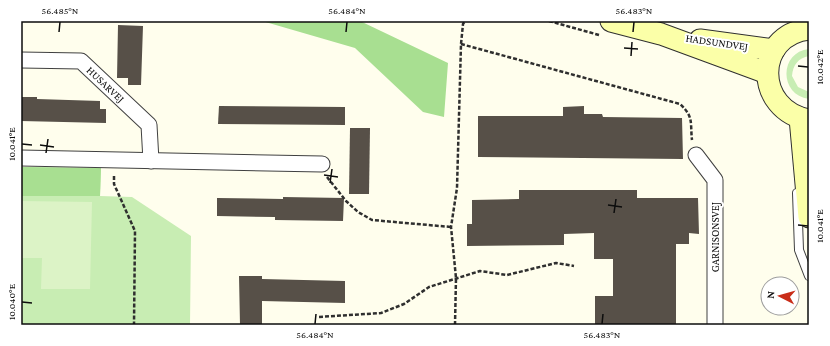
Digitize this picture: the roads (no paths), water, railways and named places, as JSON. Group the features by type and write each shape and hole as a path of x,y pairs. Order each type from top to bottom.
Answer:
{"main road":[{"name":"HADSUNDVEJ","path":"611,21 661,34 767,73"},
{"path":"809,29 791,34 774,50 769,61 767,73 768,84 773,96 780,106 804,123 809,217"},
{"name":"HADSUNDVEJ","path":"661,34 774,50"}],"street":[{"name":"HUSARVEJ","path":"21,60 81,61 149,125 151,161"},
{"name":"GARNISONSVEJ","path":"696,155 715,180 715,325"},
{"path":"21,158 322,164"}],"lane":[{"path":"804,123 797,179 799,250 809,276"}]}
